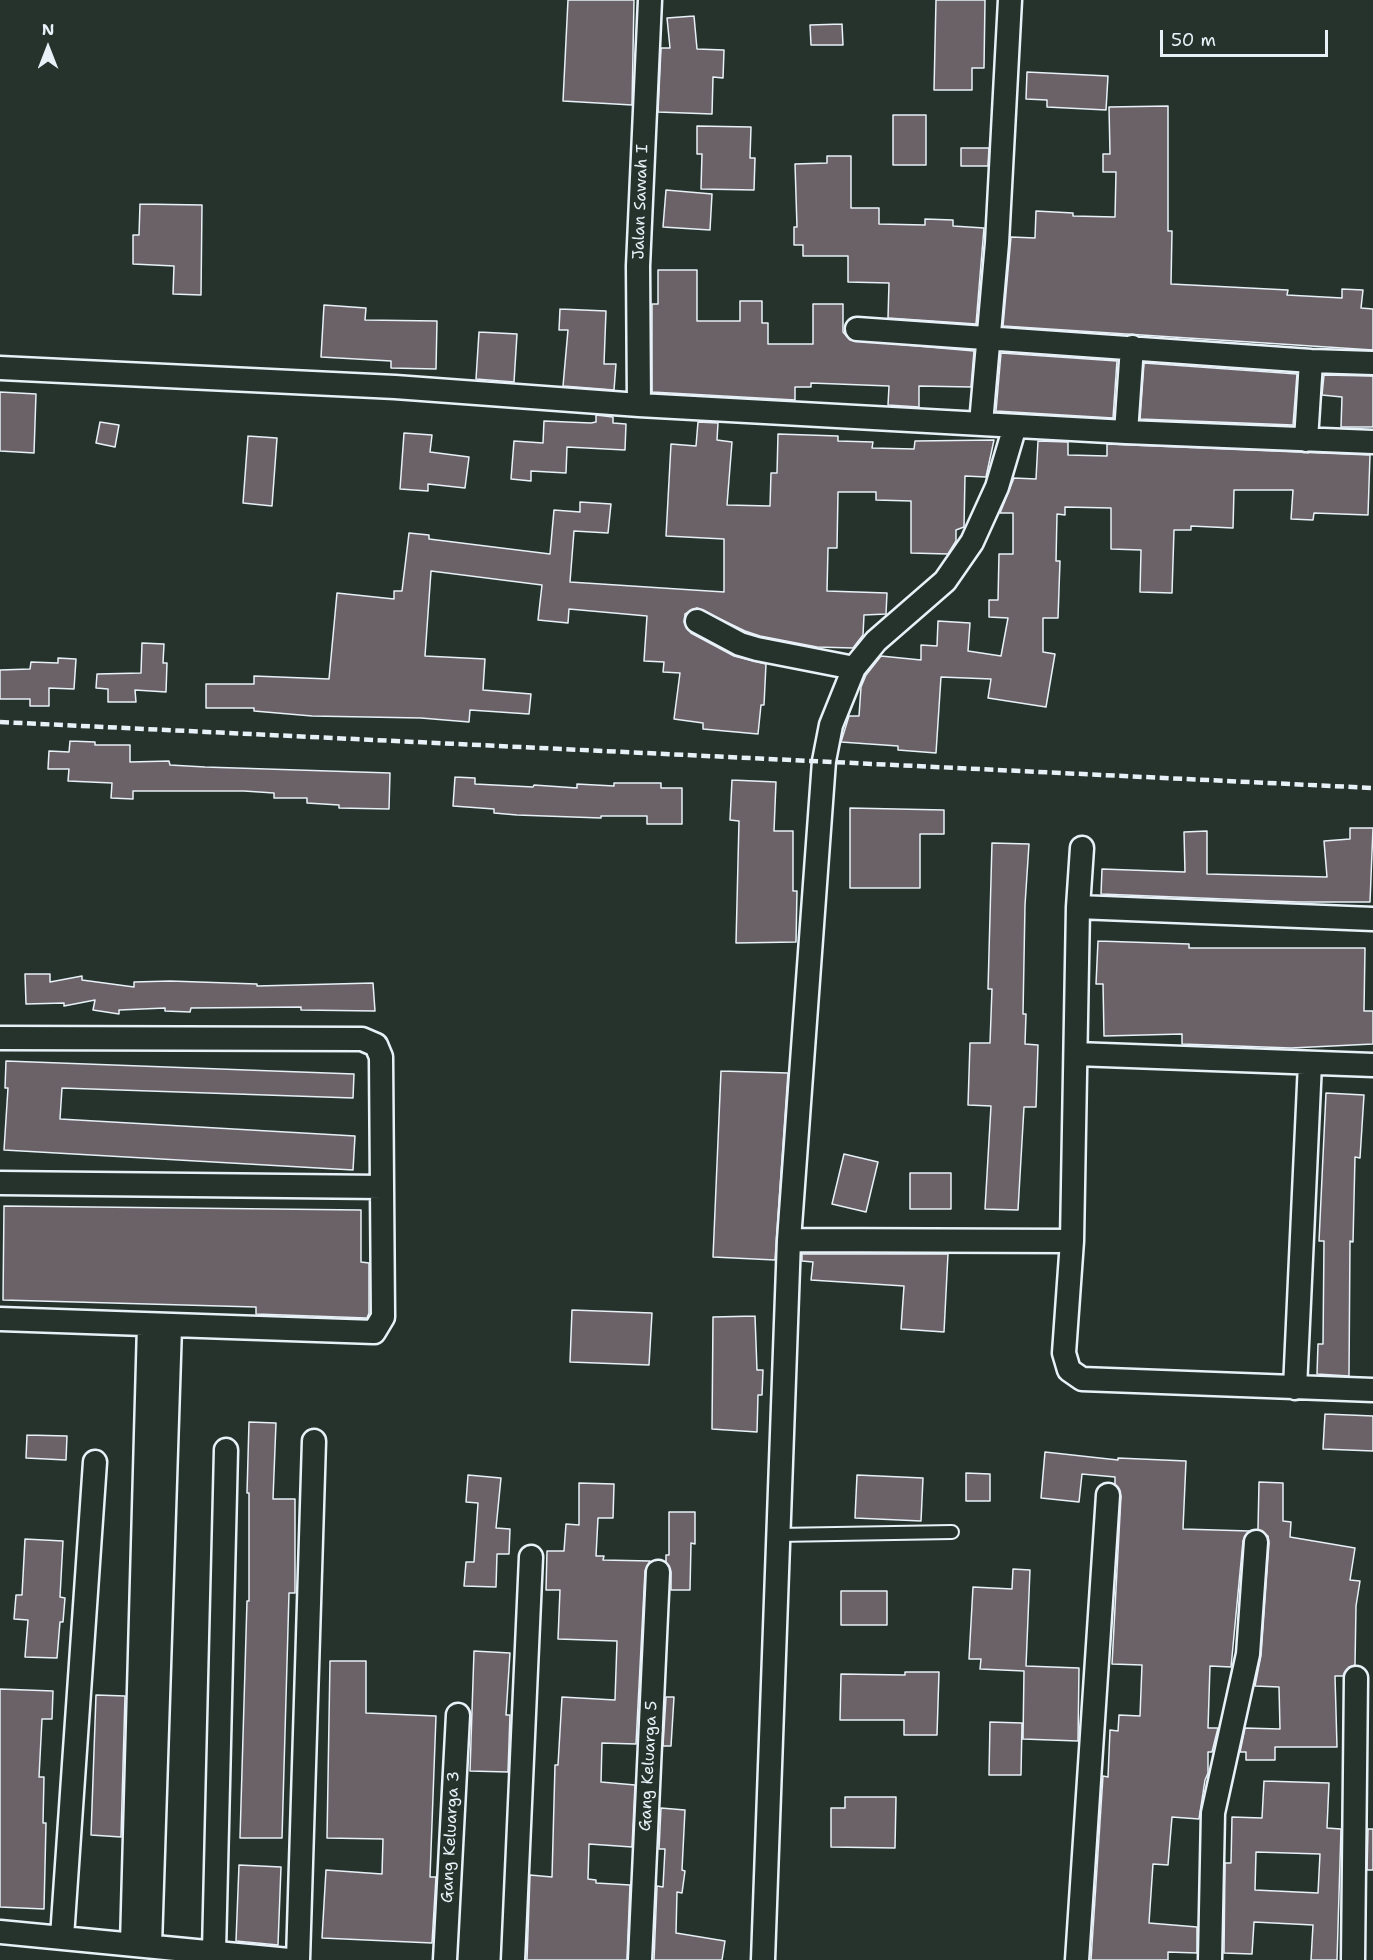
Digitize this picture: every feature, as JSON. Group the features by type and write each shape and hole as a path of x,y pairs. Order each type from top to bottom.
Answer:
{"street":[{"name":"Jalan Sawah I","path":"639,405 638,266 650,0"},
{"path":"981,423 997,243 1010,0"},
{"path":"857,329 989,340 1373,363"},
{"path":"1126,432 1132,347"},
{"path":"1306,440 1311,361"},
{"path":"0,368 395,387 639,405 1126,432 1373,442"},
{"path":"763,1960 789,1240 824,761 831,725 854,668 876,641 945,581 959,563 987,514 1015,426"},
{"path":"697,621 740,644 854,668"},
{"path":"1082,848 1078,907 1072,1241 1064,1353 1069,1370 1082,1379 1373,1390"},
{"path":"1078,907 1373,919"},
{"path":"0,1038 362,1039 376,1045 381,1057 384,1317 374,1332 0,1319"},
{"path":"1076,1054 1373,1065"},
{"path":"1295,1388 1310,1063"},
{"path":"0,1184 382,1187"},
{"path":"789,1240 1072,1241"},
{"path":"141,1945 159,1326"},
{"path":"298,1960 314,1441"},
{"path":"214,1951 226,1450"},
{"path":"62,1937 95,1462"},
{"path":"1077,1960 1108,1495"},
{"path":"1210,1960 1213,1813 1248,1654 1256,1542"},
{"path":"513,1960 531,1557"},
{"name":"Gang Keluarga 5","path":"640,1960 658,1572"},
{"path":"1353,1960 1356,1678"},
{"name":"Gang Keluarga 3","path":"445,1960 458,1715"},
{"path":"0,1932 289,1960"}],"lane":[{"path":"778,1535 952,1532"}],"building":[{"path":"568,0 634,0 632,105 563,101"},
{"path":"936,0 985,0 984,68 972,68 972,90 934,90"},
{"path":"694,16 697,49 724,50 723,78 713,77 712,114 658,112 661,48 670,48 667,18"},
{"path":"842,24 843,45 811,45 810,25"},
{"path":"1027,72 1108,76 1106,110 1047,107 1047,100 1026,99"},
{"path":"1168,106 1168,231 1172,231 1171,284 1288,290 1287,295 1342,298 1342,289 1363,290 1361,308 1373,309 1373,350 1003,326 1011,237 1035,238 1036,211 1073,213 1073,216 1115,217 1116,172 1103,172 1103,154 1110,154 1109,107"},
{"path":"893,115 926,115 926,165 893,165"},
{"path":"697,126 751,127 750,158 755,158 754,190 701,189 702,154 697,154"},
{"path":"961,148 989,148 988,166 961,166"},
{"path":"827,156 851,156 851,208 879,208 879,224 925,225 925,219 953,220 953,226 984,228 976,324 888,318 889,283 848,282 848,256 803,256 803,245 794,245 794,227 797,227 795,164 827,163"},
{"path":"666,190 712,194 710,230 663,227"},
{"path":"140,204 202,205 201,295 173,294 174,266 133,264 133,235 139,235"},
{"path":"658,270 697,270 697,321 740,321 740,301 762,301 762,323 768,323 768,344 813,344 813,304 843,304 843,332 850,340 974,351 971,387 919,386 919,407 888,405 889,386 811,383 811,387 795,387 795,400 652,392 652,304 658,304"},
{"path":"324,305 366,308 365,320 437,321 436,369 391,368 391,361 321,357"},
{"path":"560,309 606,311 604,364 616,364 614,390 563,386 568,330 559,330"},
{"path":"479,332 517,334 514,382 476,379"},
{"path":"1001,353 1117,361 1113,418 996,411"},
{"path":"1144,363 1297,374 1293,425 1140,419"},
{"path":"1324,375 1373,376 1373,427 1341,427 1342,397 1322,395"},
{"path":"0,392 36,394 34,453 0,451"},
{"path":"596,415 613,417 613,423 626,424 625,450 567,447 566,473 531,471 531,481 511,479 514,441 543,443 544,421 591,423 596,422"},
{"path":"100,422 119,425 115,447 96,443"},
{"path":"698,422 718,423 717,440 732,442 727,505 770,506 771,473 777,473 778,434 838,436 838,441 873,442 872,448 914,449 915,441 994,440 986,477 965,476 964,527 956,530 956,541 948,554 911,553 911,501 876,500 876,492 838,492 837,548 828,548 827,591 887,593 886,614 864,615 863,635 853,648 817,647 760,636 697,608 685,614 684,622 691,633 734,656 766,664 764,705 761,705 758,734 703,729 703,723 674,719 680,673 663,672 664,662 644,661 647,616 569,609 568,623 538,620 542,585 431,571 425,656 485,659 483,690 531,694 529,714 470,710 469,722 421,718 312,716 254,711 254,708 206,708 206,684 254,684 254,676 329,679 337,593 394,599 394,591 402,591 409,533 429,535 429,539 550,554 554,510 580,512 580,502 611,504 608,533 574,531 570,582 724,592 724,539 666,536 671,444 696,446"},
{"path":"404,433 432,435 430,452 469,457 465,488 428,484 428,491 400,489"},
{"path":"248,436 277,438 272,506 243,503"},
{"path":"1038,441 1068,442 1068,455 1107,456 1107,444 1370,455 1368,515 1314,513 1313,520 1291,519 1293,490 1234,490 1233,528 1191,526 1191,530 1174,530 1172,593 1140,592 1141,550 1111,549 1111,508 1065,507 1065,515 1057,514 1056,561 1060,561 1058,618 1043,618 1043,652 1055,654 1046,707 988,698 991,679 941,677 936,753 898,750 898,746 841,742 849,716 859,716 861,687 866,675 881,656 921,660 921,645 937,646 938,621 970,623 968,651 1001,656 1008,618 989,617 989,600 998,600 999,554 1013,554 1013,513 1000,513 1014,478 1036,479"},
{"path":"142,643 164,644 163,663 167,663 166,692 135,690 136,702 108,702 108,689 96,688 97,674 141,673"},
{"path":"58,658 76,659 74,689 49,688 49,706 30,706 30,699 0,699 0,670 30,669 31,662 58,663"},
{"path":"70,741 95,742 95,745 130,745 130,762 169,761 170,765 205,767 390,773 389,809 339,808 339,805 307,803 307,798 274,798 274,793 244,791 133,791 133,799 111,798 112,783 68,781 69,769 48,769 49,751 69,752"},
{"path":"455,777 475,778 475,784 533,787 534,785 577,788 577,784 614,786 614,783 661,783 661,788 682,788 682,824 647,824 647,816 601,816 601,818 517,815 494,813 494,809 453,806"},
{"path":"732,780 776,782 774,831 793,831 793,891 797,891 796,942 736,943 739,821 730,820"},
{"path":"850,808 944,810 944,834 920,834 920,888 850,888"},
{"path":"1350,828 1373,828 1370,902 1299,902 1101,894 1102,869 1185,872 1184,832 1207,831 1207,874 1327,877 1324,841 1350,839"},
{"path":"992,843 1029,844 1025,905 1023,1014 1026,1014 1025,1044 1038,1045 1036,1107 1024,1107 1018,1210 985,1209 991,1106 968,1105 970,1043 990,1043 992,989 988,989"},
{"path":"1098,941 1189,944 1189,948 1365,948 1364,1011 1373,1011 1373,1044 1291,1048 1182,1044 1182,1034 1104,1036 1103,984 1096,984"},
{"path":"25,974 50,974 50,982 82,976 82,980 134,987 134,982 170,981 257,984 257,986 373,983 375,1011 301,1010 301,1007 191,1008 190,1012 165,1011 165,1008 119,1010 119,1014 93,1010 95,1000 64,1006 64,1003 26,1004"},
{"path":"6,1061 354,1074 353,1098 62,1088 60,1119 355,1136 353,1170 4,1150 8,1088 5,1088"},
{"path":"721,1071 788,1073 775,1260 713,1257"},
{"path":"1326,1093 1364,1095 1360,1158 1355,1157 1353,1242 1350,1241 1349,1376 1317,1374 1318,1344 1323,1344 1324,1241 1319,1241"},
{"path":"844,1154 878,1162 866,1212 832,1204"},
{"path":"910,1173 951,1173 951,1209 910,1209"},
{"path":"4,1206 361,1210 361,1262 369,1263 369,1313 367,1318 256,1314 256,1307 3,1300"},
{"path":"802,1254 948,1254 944,1332 901,1329 904,1286 811,1280 813,1262 802,1261"},
{"path":"572,1310 652,1313 649,1365 570,1362"},
{"path":"755,1316 757,1370 763,1370 762,1395 758,1395 757,1432 712,1429 713,1317"},
{"path":"1325,1414 1373,1416 1373,1451 1323,1449"},
{"path":"249,1422 276,1423 273,1499 295,1499 295,1593 289,1593 282,1838 240,1838 247,1601 249,1601 249,1493 247,1493"},
{"path":"27,1435 67,1436 66,1460 26,1458"},
{"path":"1045,1452 1118,1460 1118,1458 1186,1461 1183,1529 1249,1531 1243,1541 1231,1667 1210,1666 1208,1728 1218,1728 1212,1752 1208,1752 1208,1773 1199,1819 1172,1817 1168,1865 1153,1864 1149,1923 1197,1927 1197,1953 1168,1952 1168,1960 1091,1960 1103,1776 1108,1777 1110,1730 1118,1731 1119,1715 1140,1716 1142,1665 1112,1664 1121,1496 1115,1484 1115,1477 1082,1474 1079,1502 1041,1498"},
{"path":"966,1473 990,1474 990,1501 966,1501"},
{"path":"468,1475 501,1478 496,1528 510,1529 509,1554 497,1554 496,1587 464,1586 466,1562 474,1562 478,1503 466,1502"},
{"path":"857,1475 923,1478 921,1521 855,1518"},
{"path":"1259,1482 1283,1483 1283,1521 1291,1522 1290,1537 1355,1548 1350,1580 1360,1581 1356,1606 1355,1665 1349,1667 1343,1676 1335,1676 1337,1747 1275,1747 1275,1760 1246,1760 1246,1752 1240,1752 1245,1728 1280,1729 1279,1687 1255,1686 1261,1655 1269,1543 1268,1536 1258,1529"},
{"path":"579,1483 614,1484 613,1518 598,1518 596,1556 604,1556 603,1560 650,1561 645,1571 636,1744 602,1743 601,1782 635,1785 632,1847 589,1844 588,1879 596,1880 596,1883 630,1885 627,1960 527,1960 530,1875 552,1877 555,1765 558,1765 562,1697 615,1700 617,1641 558,1639 560,1590 546,1590 547,1551 564,1551 566,1524 579,1525"},
{"path":"669,1512 695,1512 695,1544 691,1543 690,1590 671,1590 671,1572 666,1562 666,1555 669,1555"},
{"path":"25,1539 63,1541 60,1597 65,1598 57,1658 25,1657 28,1620 14,1619 16,1595 22,1595"},
{"path":"1013,1569 1030,1570 1026,1666 1079,1668 1078,1741 1023,1739 1024,1671 980,1669 981,1659 969,1659 973,1587 1012,1589"},
{"path":"841,1591 887,1591 887,1625 841,1625"},
{"path":"474,1651 510,1653 506,1715 510,1715 508,1772 470,1771"},
{"path":"330,1661 366,1661 366,1713 436,1716 430,1877 436,1877 432,1943 322,1938 326,1870 382,1874 383,1839 327,1838"},
{"path":"905,1672 939,1672 937,1735 904,1735 904,1720 840,1720 841,1674 905,1675"},
{"path":"0,1689 53,1691 52,1719 42,1719 39,1777 44,1777 43,1823 46,1823 44,1909 0,1907"},
{"path":"96,1695 125,1696 121,1837 91,1835"},
{"path":"666,1697 674,1697 671,1746 663,1746"},
{"path":"990,1722 1022,1723 1021,1775 989,1775"},
{"path":"1264,1781 1329,1783 1327,1828 1341,1829 1337,1960 1311,1960 1313,1925 1254,1922 1252,1954 1224,1953 1225,1863 1231,1863 1232,1817 1262,1818","holes":["1256,1852 1320,1854 1318,1893 1255,1890"]},
{"path":"845,1797 896,1797 895,1848 831,1847 831,1808 845,1808"},
{"path":"661,1808 685,1810 682,1870 685,1871 682,1893 677,1892 676,1933 725,1941 722,1960 654,1960 657,1886 663,1887 665,1849 659,1849"},
{"path":"1368,1829 1373,1829 1373,1870 1367,1870"},
{"path":"239,1865 281,1867 278,1945 236,1941"}],"railway":[{"path":"0,722 1373,788"}]}
